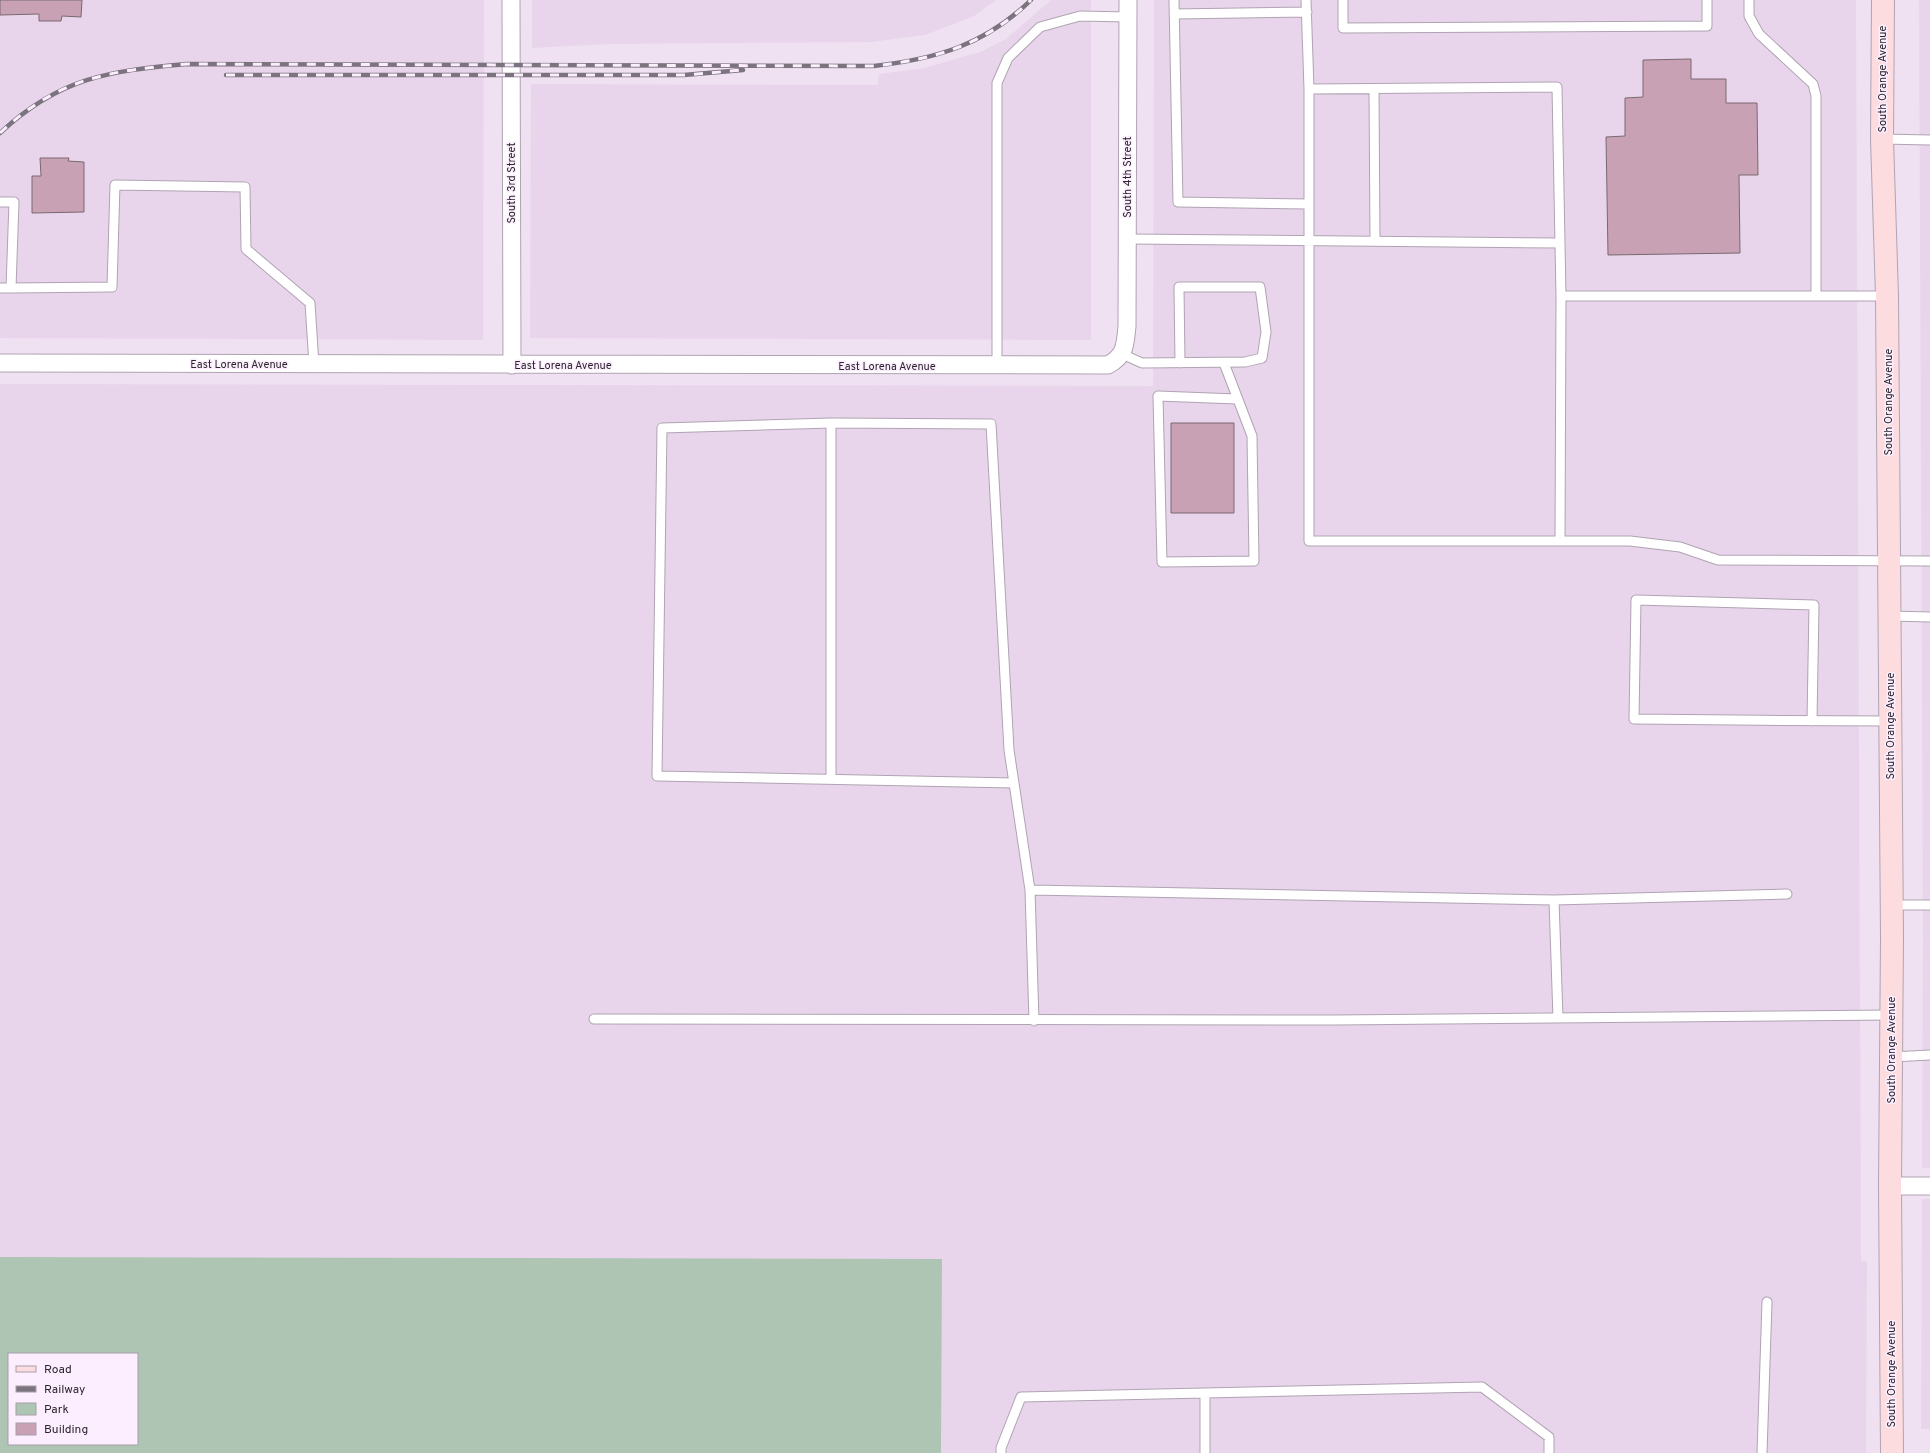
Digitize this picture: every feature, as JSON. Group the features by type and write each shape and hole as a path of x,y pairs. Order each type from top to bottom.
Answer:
{"street":[{"name":"South 3rd Street","path":"511,0 512,365"},
{"name":"South 4th Street","path":"1122,354 1126,342 1127,326 1128,0"},
{"name":"South Orange Avenue","path":"1883,0 1882,139 1887,296 1892,905 1890,1186 1892,1453"},
{"name":"East Lorena Avenue","path":"0,364 997,366 1108,365 1118,360 1122,354"},
{"path":"1890,1186 1930,1186"}],"lane":[{"path":"1174,0 1178,202 1309,204"},
{"path":"1306,0 1309,89 1309,541 1630,541 1680,547 1718,560 1930,561"},
{"path":"1343,0 1343,28 1707,26 1707,0"},
{"path":"1749,0 1749,16 1759,34 1813,84 1816,96 1816,296"},
{"path":"1174,14 1307,12"},
{"path":"997,366 997,83 1008,58 1040,27 1080,16 1128,17"},
{"path":"1309,89 1557,86 1560,243 1560,541"},
{"path":"1374,88 1375,241"},
{"path":"1882,139 1930,140"},
{"path":"0,288 112,288 115,185 245,187 246,249 310,303 314,364"},
{"path":"0,202 14,202 11,288"},
{"path":"1127,238 1560,243"},
{"path":"1122,354 1142,363 1180,363 1224,363 1245,362 1262,358 1266,332 1260,287 1179,287 1180,363"},
{"path":"1560,296 1887,296"},
{"path":"1224,363 1252,436 1254,561 1162,562 1158,396 1237,399"},
{"path":"831,423 831,779"},
{"path":"1014,783 657,776 662,428 831,423 991,424 1010,750 1030,890 1034,1021"},
{"path":"1812,721 1814,605 1636,600 1634,720 1890,722"},
{"path":"1890,616 1930,616"},
{"path":"1030,890 1554,900 1787,894"},
{"path":"1554,900 1558,1018"},
{"path":"1892,905 1930,906"},
{"path":"594,1019 1034,1021 1891,1016"},
{"path":"1891,1057 1930,1056"},
{"path":"1762,1453 1767,1302"},
{"path":"1001,1453 1001,1448 1021,1396 1482,1387 1549,1438 1549,1453"},
{"path":"1205,1393 1205,1453"}],"shaded area":[{"path":"0,0 484,0 483,340 0,338"},
{"path":"532,0 996,0 974,16 925,35 871,42 611,44 532,48"},
{"path":"1051,0 1091,0 1091,340 530,338 531,84 878,85 879,74 924,68 980,52 1006,39"},
{"path":"1154,0 1856,0 1861,1261 1867,1261 1866,1453 941,1453 941,1259 0,1257 0,384 1153,386"},
{"path":"1919,0 1930,0 1930,1168 1922,1168 1923,939"},
{"path":"1922,1199 1930,1199 1930,1429 1921,1429"}],"green space":[{"path":"0,1257 942,1259 941,1453 0,1453"}],"building":[{"path":"0,0 82,0 81,17 62,16 61,21 39,21 39,14 0,15"},
{"path":"1691,59 1691,79 1726,79 1726,103 1757,103 1758,175 1739,175 1740,253 1608,255 1606,137 1625,136 1625,98 1643,97 1643,60"},
{"path":"40,158 69,158 68,161 84,162 84,212 32,213 32,176 41,176"},
{"path":"1171,423 1234,423 1234,513 1171,513"}],"railway":[{"path":"0,133 22,114 65,88 109,74 133,70 187,64 874,66 918,59 939,54 958,47 977,39 996,28 1031,0"},
{"path":"226,75 684,75 743,70"}]}
